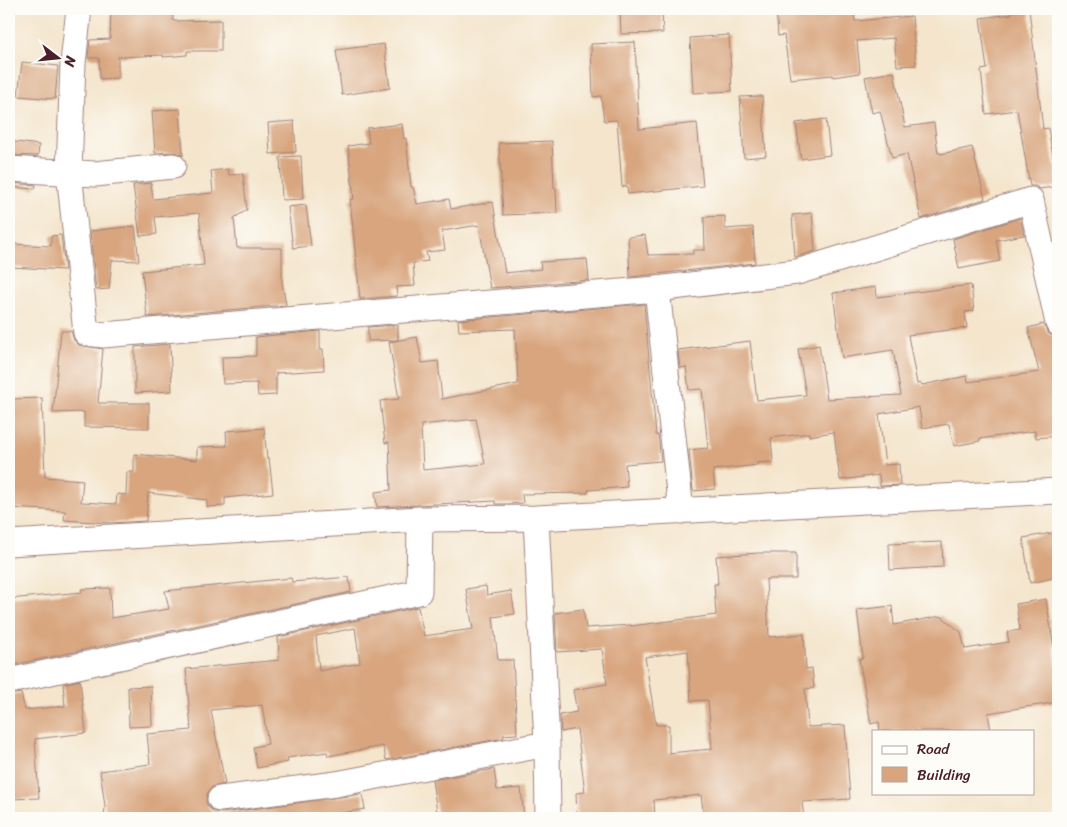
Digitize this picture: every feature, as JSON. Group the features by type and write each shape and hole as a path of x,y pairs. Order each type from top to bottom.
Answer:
{"street":[{"path":"79,9 73,63 69,172 86,333 103,335 657,289 797,272 1031,200 1058,323"},
{"path":"9,168 94,174 173,166"},
{"path":"657,289 681,510"},
{"path":"9,543 420,520 536,518 1058,491"},
{"path":"536,518 547,744 548,818"},
{"path":"9,681 419,592 420,520"},
{"path":"220,799 336,784 547,744"}],"building":[{"path":"111,9 173,10 173,21 221,20 221,51 187,51 187,55 163,57 163,55 118,57 118,78 100,79 99,58 88,58 90,40 110,39"},
{"path":"620,9 662,9 663,33 621,34"},
{"path":"776,9 847,9 847,14 854,13 855,21 912,16 916,65 897,66 894,38 857,41 860,73 833,77 833,75 790,79 784,35 778,36"},
{"path":"1011,9 1029,9 1043,129 1048,128 1058,186 1040,189 1030,186 1017,110 986,114 981,70 987,69 980,18 1012,14"},
{"path":"729,35 732,91 693,93 690,38"},
{"path":"635,42 639,129 697,123 703,186 628,194 627,186 622,187 617,120 604,121 601,96 593,97 591,44"},
{"path":"384,44 390,88 342,95 336,50"},
{"path":"22,62 58,66 55,99 18,96"},
{"path":"894,72 905,127 934,123 938,153 941,154 972,147 985,199 921,219 907,154 892,158 880,111 872,113 865,77"},
{"path":"762,96 766,156 744,158 740,97"},
{"path":"180,109 183,156 172,152 155,153 152,111"},
{"path":"826,119 830,155 801,159 796,123"},
{"path":"294,121 296,152 270,154 268,123"},
{"path":"402,124 404,139 406,138 411,187 413,187 417,204 449,199 451,209 493,202 505,273 541,269 540,262 587,259 589,280 490,288 479,225 442,231 445,250 426,252 428,261 413,263 415,286 396,287 397,296 360,299 350,199 354,199 348,146 369,143 367,128"},
{"path":"9,141 39,145 38,156 9,155"},
{"path":"552,141 557,213 503,215 499,143"},
{"path":"301,156 303,199 282,200 280,157"},
{"path":"228,169 229,175 243,174 247,210 234,218 237,248 282,248 282,282 286,305 147,317 142,271 204,265 199,213 155,217 157,234 140,236 133,185 151,183 153,199 213,193 211,171"},
{"path":"9,183 36,185 35,189 9,187"},
{"path":"306,205 311,246 293,248 288,207"},
{"path":"812,213 815,251 795,257 792,215"},
{"path":"725,216 725,229 753,227 755,263 630,277 628,237 645,235 648,255 693,254 693,250 705,250 704,217"},
{"path":"1020,218 1024,235 996,240 1000,261 959,269 953,239"},
{"path":"135,226 139,261 112,260 109,289 96,290 90,231"},
{"path":"61,235 65,270 10,267 12,244 51,246 51,236"},
{"path":"971,285 974,311 965,312 967,328 908,335 917,384 921,383 922,385 967,376 968,382 1039,372 1028,328 1043,324 1048,333 1058,337 1058,436 1036,438 1035,431 979,439 980,441 954,446 949,424 922,428 919,407 879,414 885,465 899,464 900,485 880,486 879,475 840,480 834,432 809,436 809,433 771,438 773,462 713,470 715,489 693,491 689,450 708,448 702,389 689,390 686,367 680,368 678,350 750,341 757,400 806,395 798,349 819,345 827,399 901,395 893,350 842,358 833,293 876,287 877,297"},
{"path":"644,304 656,435 658,435 661,461 625,464 627,487 588,490 588,493 522,494 523,503 495,504 495,501 377,507 375,492 391,490 389,442 385,443 380,401 399,399 389,342 417,337 422,363 438,361 442,399 518,384 515,329 459,331 458,320","holes":["476,419 485,464 423,470 421,425"]},
{"path":"398,325 398,340 368,341 368,327"},
{"path":"61,331 71,331 74,340 79,345 103,349 98,403 149,403 149,428 84,427 84,412 53,413"},
{"path":"320,331 320,350 323,349 324,370 276,373 276,395 258,396 257,383 223,384 222,357 256,356 256,337"},
{"path":"170,344 172,391 135,393 135,347"},
{"path":"42,398 45,477 83,480 81,502 116,504 117,494 126,495 127,472 134,472 134,454 197,460 197,447 227,446 226,431 264,428 273,493 225,498 225,506 207,507 207,500 148,493 146,521 110,523 64,520 65,511 9,508 9,416 11,415 11,399"},
{"path":"1058,532 1058,577 1030,583 1023,538"},
{"path":"942,542 943,567 890,570 889,544"},
{"path":"796,553 796,579 766,579 769,637 804,634 806,669 812,668 814,688 805,689 808,727 845,725 850,799 802,802 804,818 704,818 701,795 654,800 655,818 628,818 628,814 577,818 576,793 585,792 577,729 561,732 560,715 577,712 573,690 607,684 602,649 557,652 555,613 583,609 586,628 631,626 716,615 714,584 718,584 716,556","holes":["688,651 691,701 708,700 712,749 669,753 669,725 656,725 645,657"]},
{"path":"349,577 351,592 9,666 9,599 82,592 81,589 110,588 111,618 169,609 165,591 291,578 292,582"},
{"path":"486,586 487,595 511,591 515,614 493,617 498,660 513,660 517,734 503,735 504,738 386,760 383,746 328,756 327,752 287,758 288,762 257,768 253,747 268,744 262,705 211,710 225,784 212,787 207,794 206,801 208,807 214,812 222,813 362,794 365,809 331,815 332,818 104,818 105,806 100,771 150,764 147,734 191,730 186,669 279,660 278,637 418,607 424,636 473,629 466,589","holes":["355,628 360,663 319,671 316,636"]},
{"path":"1046,599 1058,673 1058,702 988,713 991,730 880,730 879,722 871,724 859,659 863,658 857,610 892,606 894,625 941,616 961,632 965,649 1009,642 1007,632 1020,630 1016,604"},
{"path":"80,680 86,733 35,739 39,798 9,799 9,695 21,693 25,710 65,706 63,684"},
{"path":"151,686 152,726 129,727 128,687"},
{"path":"494,769 497,790 521,788 524,818 482,818 482,812 438,818 432,780"}]}
